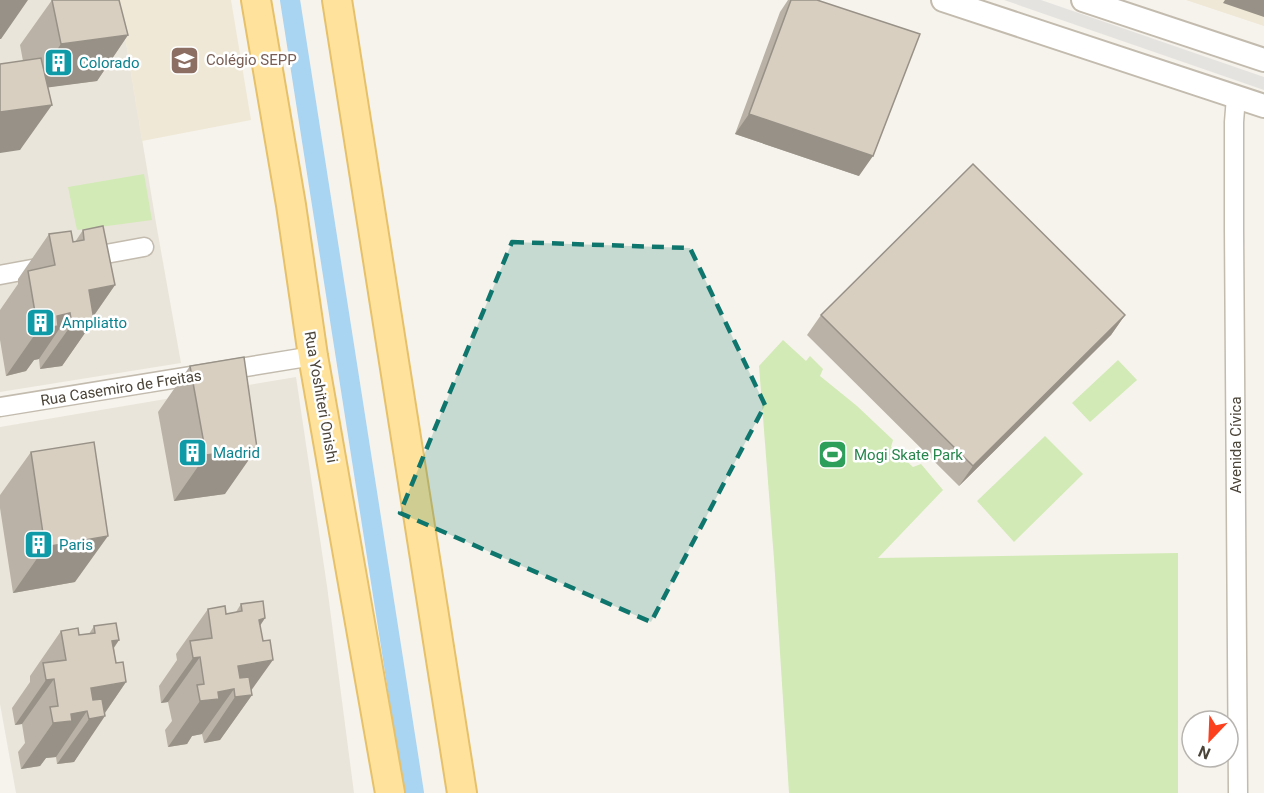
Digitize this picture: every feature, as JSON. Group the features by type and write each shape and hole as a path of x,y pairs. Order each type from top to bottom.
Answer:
{"main road":[{"name":"Rua Yoshiteri Onishi","path":"256,0 289,194 313,357 390,793"},
{"path":"337,0 462,793"}],"street":[{"path":"943,0 1264,106"},
{"path":"1083,0 1264,60"},
{"name":"Avenida Cívica","path":"1236,97 1234,241 1238,793"},
{"path":"0,275 144,246"},
{"name":"Rua Casemiro de Freitas","path":"0,407 313,357"}],"highlighted area":[{"path":"512,242 690,248 765,405 651,622 400,513"}],"shaded area":[{"path":"0,0 119,0 181,363 0,392"},
{"name":"Colégio SEPP","path":"119,0 231,0 251,120 142,141"},
{"path":"1004,0 1041,0 1264,77 1264,90"},
{"path":"1186,0 1264,0 1264,26"},
{"path":"296,377 327,586 354,793 16,793 0,704 0,427"}],"green space":[{"path":"144,174 152,220 77,230 68,187"},
{"path":"783,340 806,361 810,356 823,369 820,376 857,406 893,440 891,447 913,467 921,464 943,490 878,558 1178,553 1178,793 789,793 759,366"},
{"path":"1118,360 1137,380 1090,422 1072,403"},
{"path":"1045,436 1083,474 1014,542 977,501"}],"building":[{"path":"52,0 119,0 128,35 61,44"},
{"path":"791,0 817,0 920,34 873,156 749,114"},
{"path":"41,58 52,105 0,112 0,64"},
{"path":"973,164 1125,315 973,466 821,315"},
{"path":"103,226 115,285 89,290 94,320 72,324 70,313 57,316 58,326 38,330 28,271 55,265 49,234 71,231 73,242 84,240 83,230"},
{"path":"244,357 257,448 206,455 190,366"},
{"path":"94,442 108,536 45,547 31,452"},
{"path":"263,601 265,618 259,620 263,641 270,640 273,660 238,666 240,678 249,677 252,695 235,697 234,689 218,692 219,699 200,701 197,685 204,684 200,657 193,658 190,641 212,638 208,609 225,606 226,614 242,611 241,604"},
{"path":"116,623 119,640 112,641 116,663 123,662 126,682 91,688 93,700 102,699 105,716 89,719 87,711 71,714 72,721 53,723 50,707 58,706 54,679 46,680 43,663 66,660 61,631 78,628 79,635 95,633 94,626"}],"waterway":[{"path":"290,0 414,793"}],"place":[{"name":"Colégio SEPP","path":"185,60"},
{"name":"Colorado","path":"58,63"},
{"name":"Ampliatto","path":"41,323"},
{"name":"Madrid","path":"192,453"},
{"name":"Mogi Skate Park","path":"833,455"},
{"name":"Paris","path":"38,545"}]}
